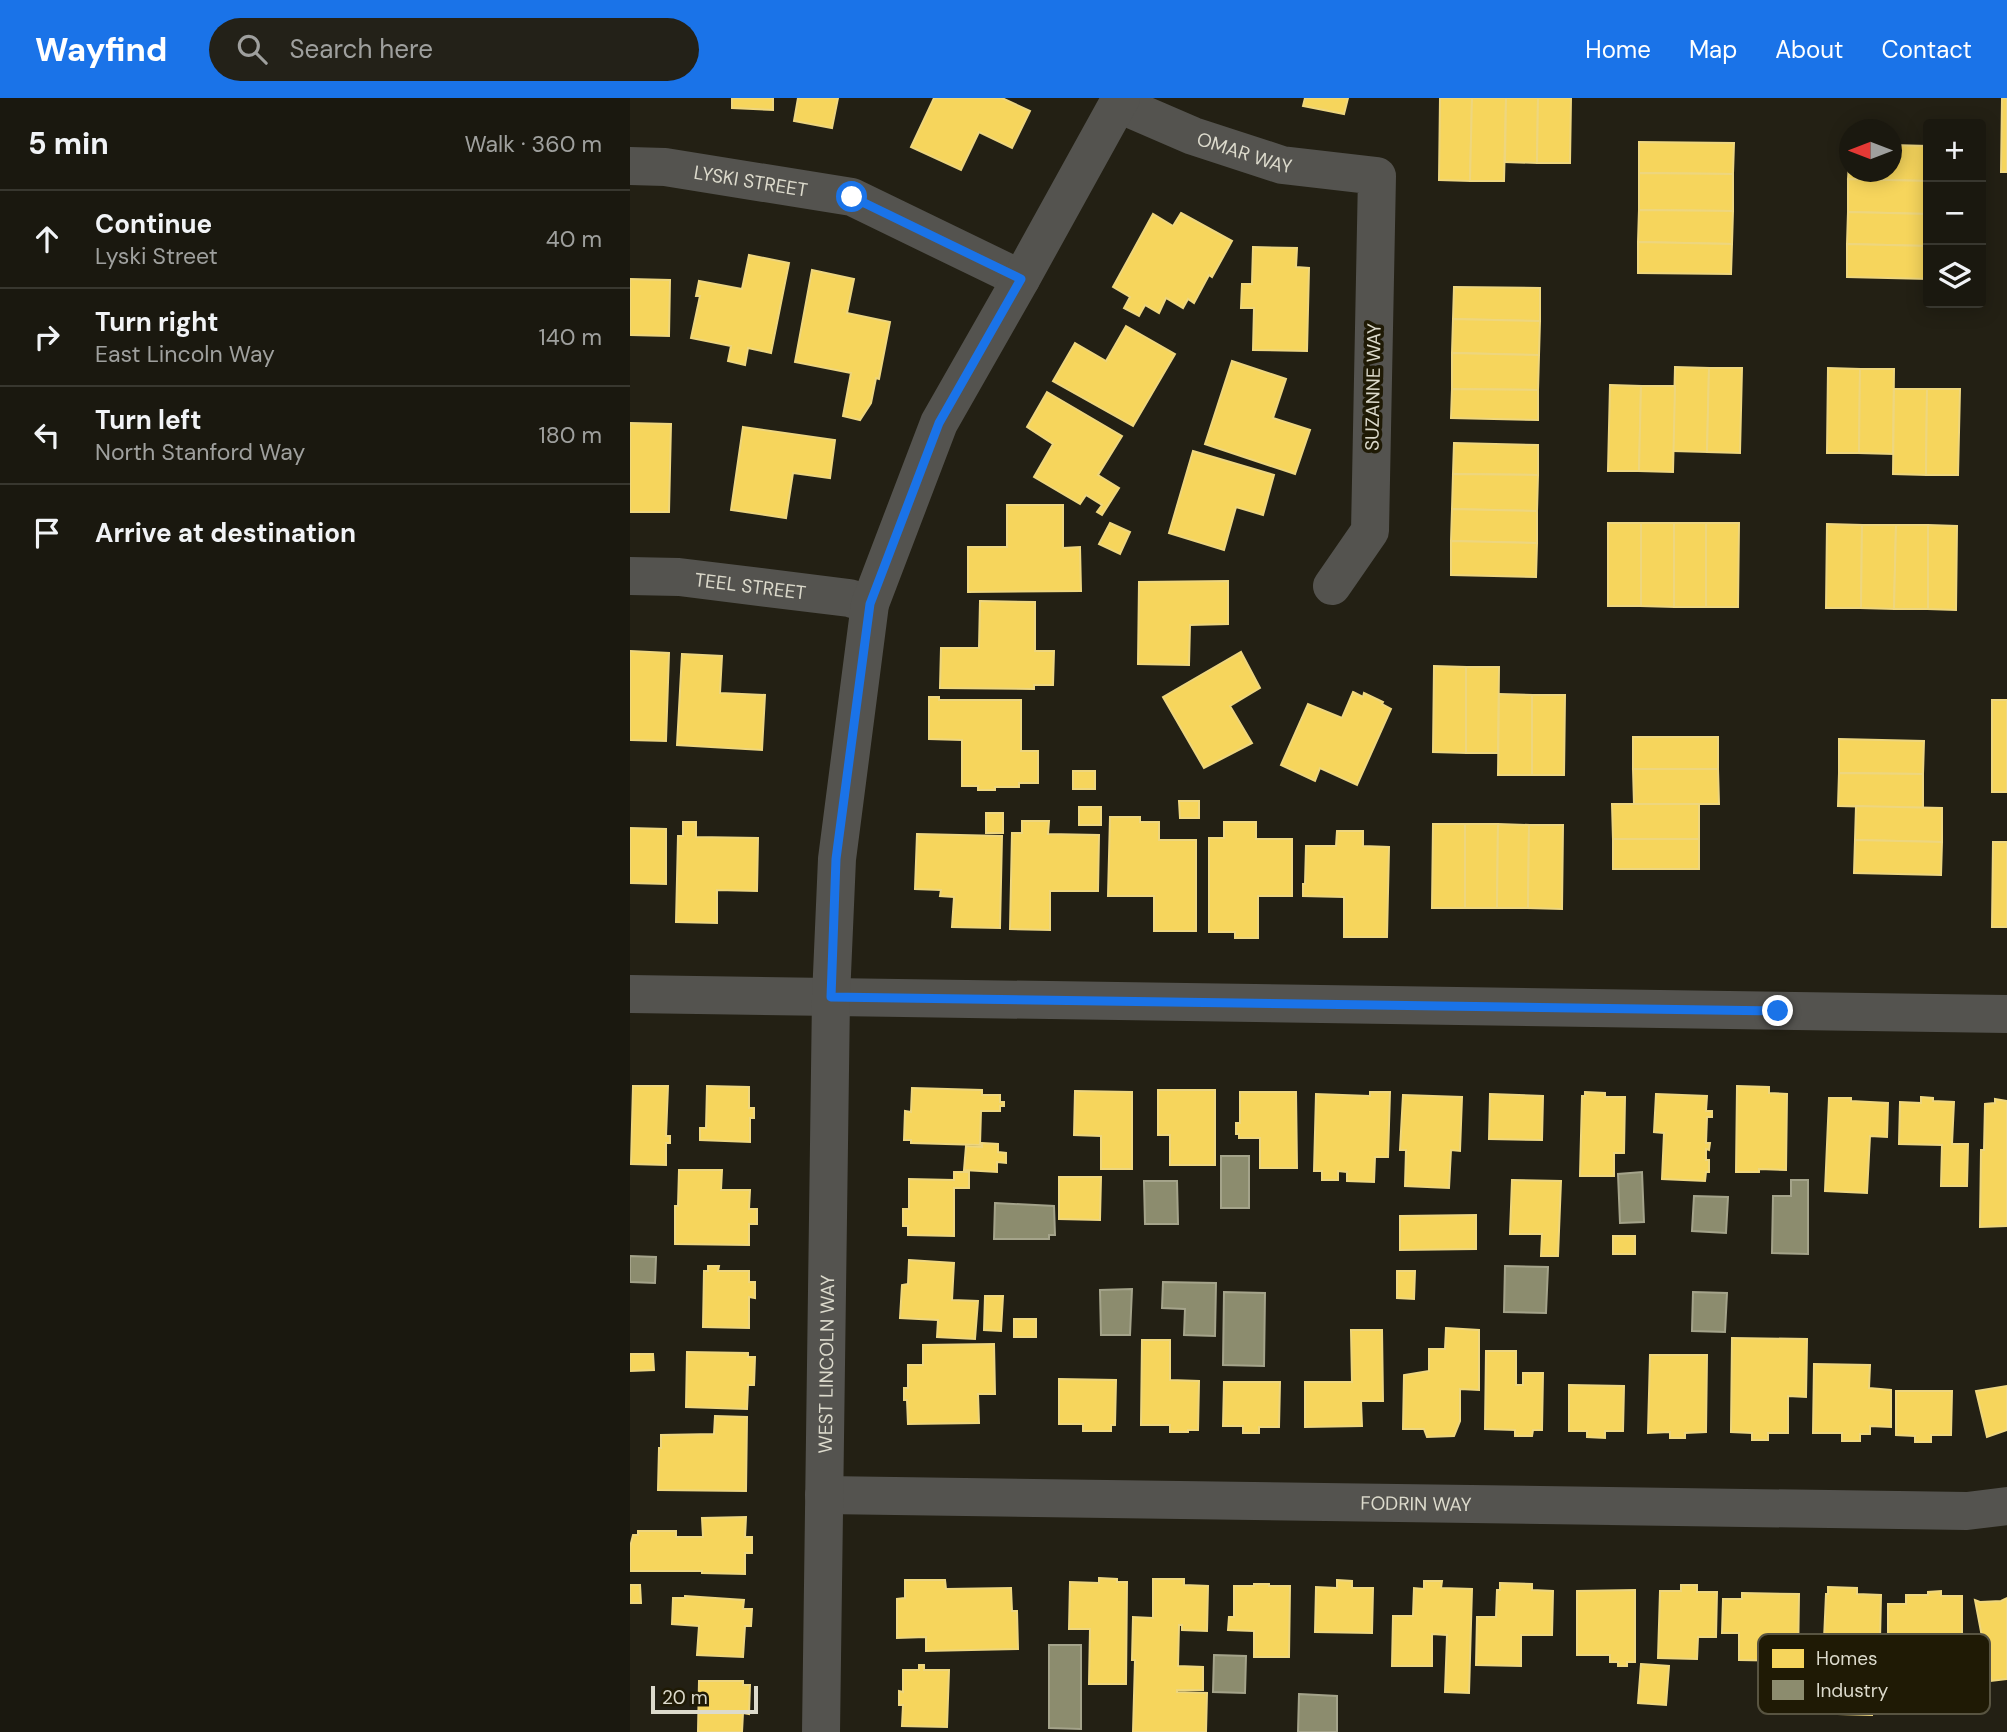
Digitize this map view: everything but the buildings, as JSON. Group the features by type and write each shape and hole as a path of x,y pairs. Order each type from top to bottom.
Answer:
{"street":[{"name":"OMAR WAY","path":"1119,101 1193,136 1282,165 1377,176"},
{"name":"WEST LINCOLN WAY","path":"821,1732 831,997 836,859 870,604 939,423 1119,101"},
{"name":"LYSKI STREET","path":"630,166 665,167 852,197 1021,279"},
{"name":"SUZANNE WAY","path":"1332,586 1370,531 1377,176"},
{"name":"TEEL STREET","path":"630,576 680,577 849,598 870,604"},
{"path":"630,994 2007,1014"},
{"name":"FODRIN WAY","path":"824,1495 1967,1511 2007,1506"}],"route":[{"path":"852,197 1021,279 939,423 870,604 836,859 831,997 1778,1011"}]}
